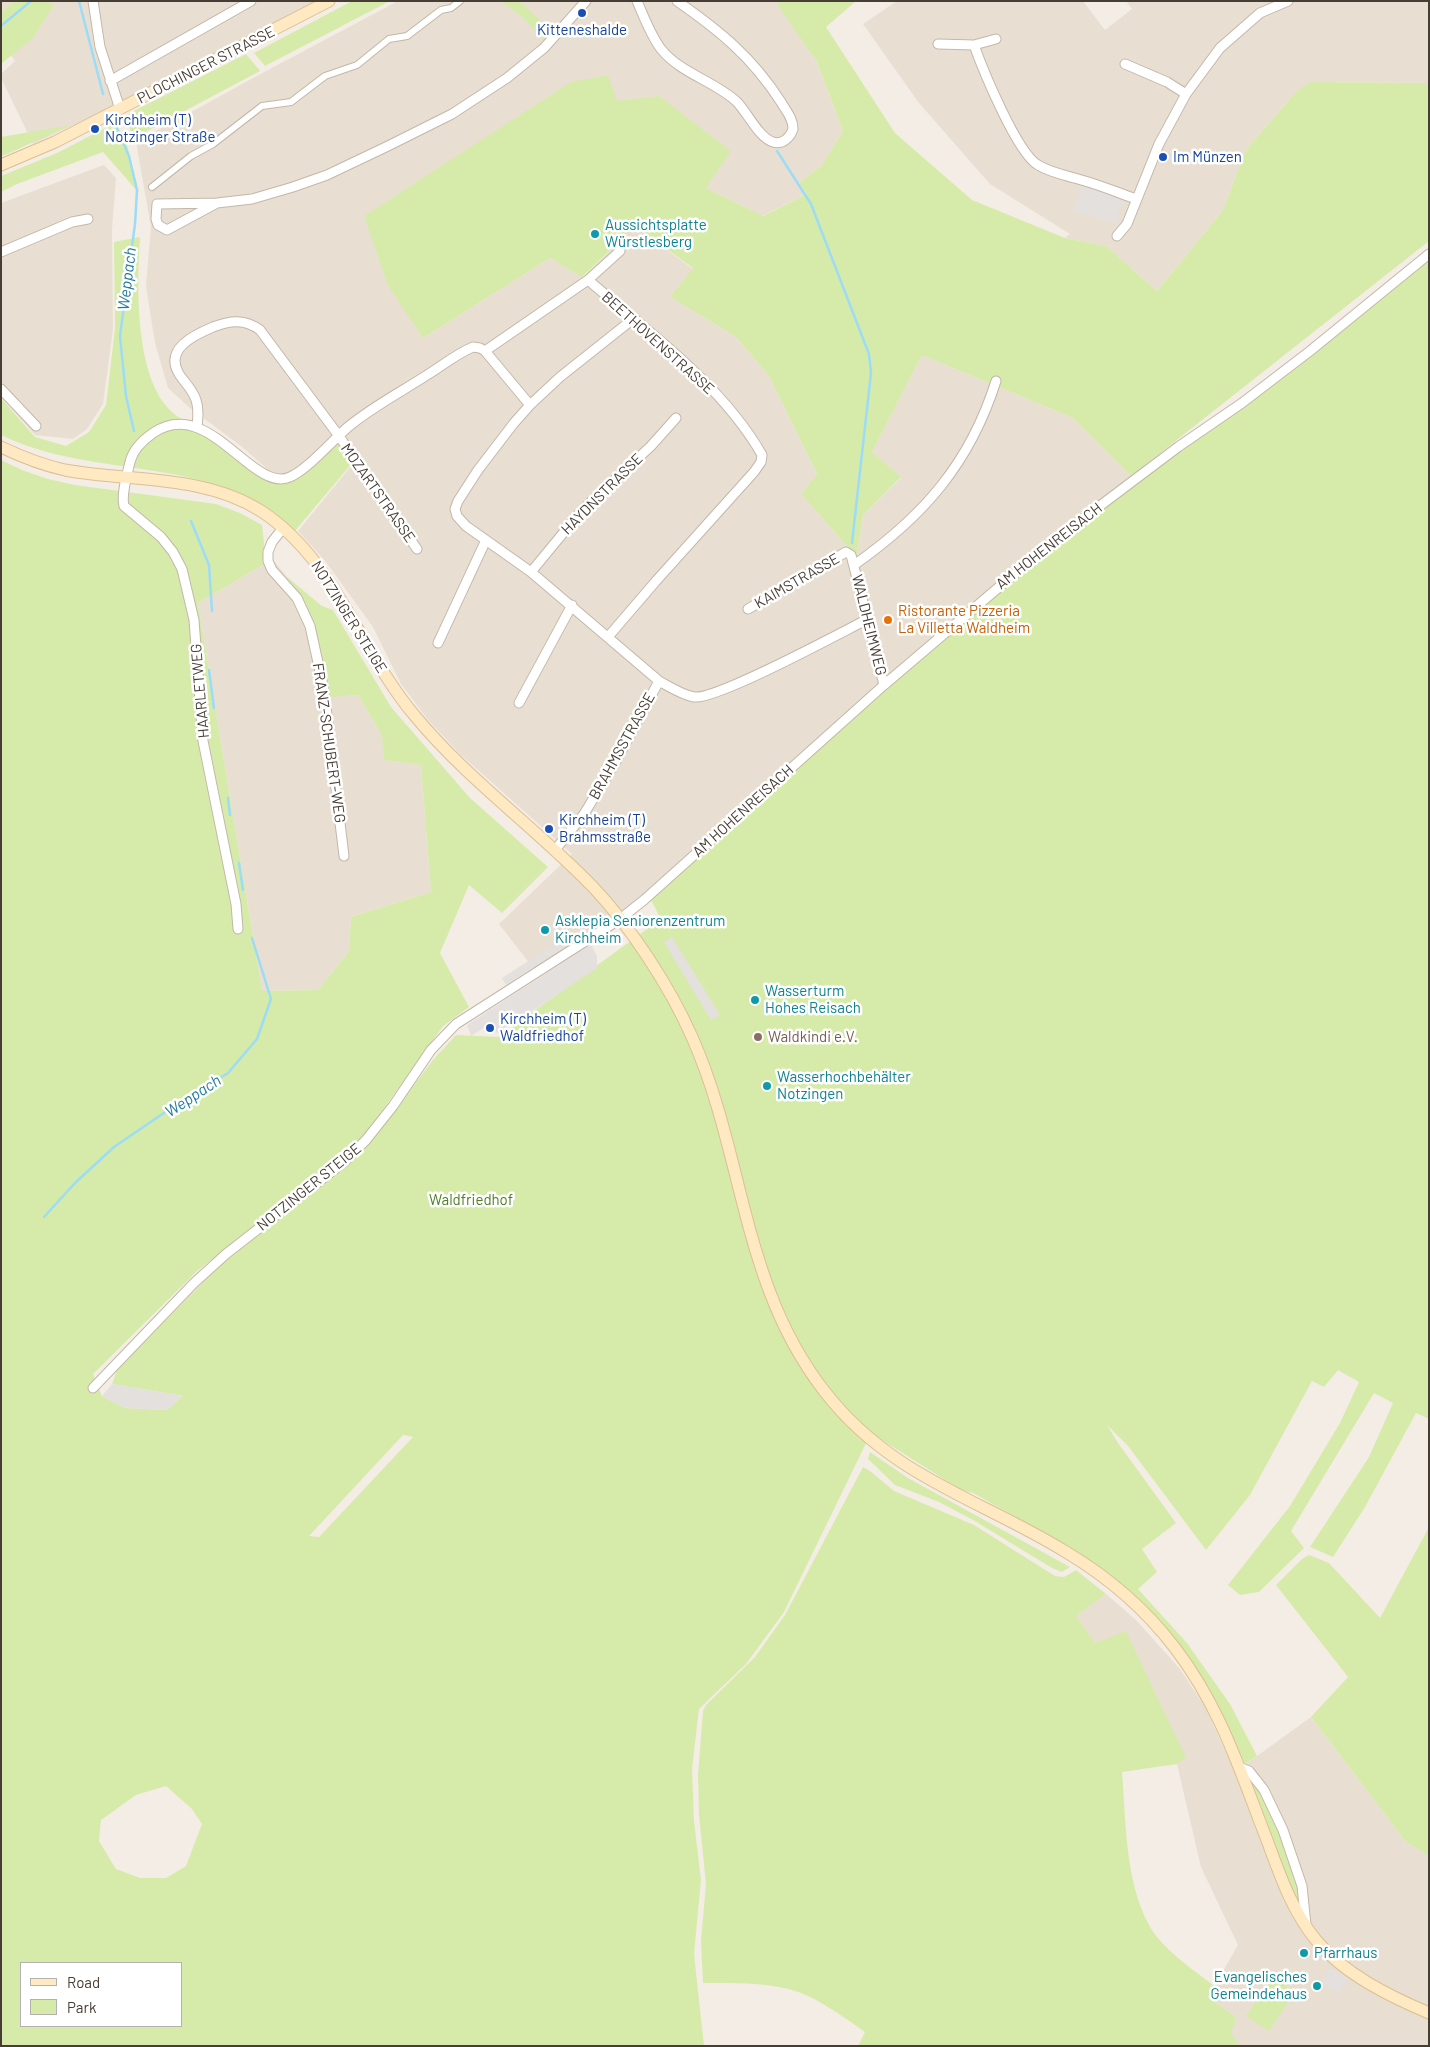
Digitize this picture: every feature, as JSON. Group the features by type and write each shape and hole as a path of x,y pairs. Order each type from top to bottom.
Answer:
{"main road":[{"name":"PLOCHINGER STRASSE","path":"1,166 55,142 330,1"},
{"name":"NOTZINGER STEIGE","path":"1,447 28,460 61,469 187,484 228,496 259,510 299,542 319,565 376,662 411,712 460,765 555,850 591,886 620,919 666,987 696,1044 710,1084 763,1280 792,1345 823,1390 846,1418 902,1463 944,1488 1067,1552 1109,1582 1147,1616 1180,1655 1201,1685 1220,1719 1285,1887 1306,1926 1321,1946 1347,1969 1382,1991 1429,2013"}],"street":[{"path":"93,1 100,47 120,109"},
{"path":"110,81 251,1"},
{"path":"152,187 191,156 213,144 262,106 291,102 325,76 357,64 389,39 407,36 441,10 451,8 460,1"},
{"path":"217,203 167,230 158,225 156,219 157,204 217,203 252,199 293,187 327,174 388,146 452,114 507,78 544,48 586,1"},
{"path":"638,1 658,43 666,55 737,102 762,134 770,141 780,142 791,135 793,124 791,117 765,77 720,32 677,1"},
{"path":"1117,236 1128,224 1159,144 1186,94 1220,48 1260,13 1288,1"},
{"path":"938,44 974,45 996,39"},
{"path":"974,45 982,68 1002,110 1031,160 1057,174 1083,180 1136,200"},
{"path":"1126,64 1167,82 1186,94"},
{"path":"1,252 72,222 88,219"},
{"name":"BEETHOVENSTRASSE","path":"485,352 588,280 620,251"},
{"name":"AM HOHENREISACH","path":"620,919 644,900 884,685 1052,542 1178,447 1250,397 1429,254"},
{"name":"BEETHOVENSTRASSE","path":"588,280 690,368 745,429 762,455 761,462 754,472 608,637"},
{"path":"633,319 568,371 530,405 478,470 455,509 457,516 572,605 659,681"},
{"name":"MOZARTSTRASSE","path":"197,427 198,408 196,399 176,366 174,358 177,352 190,338 222,323 242,321 252,324 260,330 339,436 418,549"},
{"path":"128,477 130,461 143,440 157,430 183,425 197,427 221,441 253,467 277,480 292,476 375,407 465,350 473,347 480,348 485,352 530,405"},
{"name":"WALDHEIMWEG","path":"854,565 902,528 943,486 979,426 996,381"},
{"path":"1,389 36,426"},
{"name":"HAYDNSTRASSE","path":"531,572 583,509 651,446 676,418"},
{"name":"HAARLETWEG","path":"128,477 123,495 124,506 161,537 173,552 182,569 186,583 194,620 203,741 236,904 238,929"},
{"name":"FRANZ-SCHUBERT-WEG","path":"283,528 272,542 268,552 268,561 272,570 297,598 310,626 324,690 344,856"},
{"path":"438,643 486,540"},
{"name":"WALDHEIMWEG","path":"846,552 851,555 854,565 868,619 870,637 884,685"},
{"name":"KAIMSTRASSE","path":"748,609 846,552"},
{"path":"519,703 572,605"},
{"name":"BRAHMSSTRASSE","path":"555,850 584,814 659,681 695,697 708,694 735,684 868,619"},
{"name":"NOTZINGER STEIGE","path":"93,1388 194,1283 226,1254 344,1162 366,1140 393,1106 431,1050 456,1024 620,919"},
{"path":"1240,1767 1249,1771 1264,1790 1283,1830 1302,1886 1306,1926"}],"shaded area":[{"path":"1,1 315,1 120,103 33,144 1,78 1,74 15,61 1,40"},
{"path":"398,1 779,1 779,6 817,62 843,131 822,165 799,183 807,194 762,216 706,188 659,96 423,338 550,258 583,277 635,226 693,269 670,297 735,336 769,376 817,474 801,494 857,555 863,515 901,478 872,452 922,355 1073,418 1131,476 623,914 534,969 499,924 572,854 460,754 428,720 401,684 373,627 326,562 298,531 360,455 344,434 291,480 275,483 268,480 265,467 241,446 190,408 168,388 155,343 146,286 151,227 136,142"},
{"path":"897,1 1083,1 1105,30 1132,9 1126,1 1429,1 1429,83 1314,82 1295,93 1250,145 1243,156 1223,210 1157,291 1106,246 1065,238 1070,234 990,184 919,103 863,24"},
{"path":"104,165 116,178 112,229 113,329 103,404 87,429 73,439 35,435 1,397 1,203"},
{"path":"1081,186 1123,198 1116,223 1074,211"},
{"path":"275,562 298,591 313,622 324,660 331,696 358,695 382,736 385,760 421,765 431,892 351,917 349,951 318,990 262,991 198,603 266,563"},
{"path":"567,936 571,943 506,985 502,978"},
{"path":"672,937 720,1015 711,1020 664,942"},
{"path":"591,944 597,956 597,968 498,1034 490,1024 471,1036 467,1025"},
{"path":"112,1384 183,1396 167,1410 125,1408 102,1396"},
{"path":"1106,1594 1136,1620 1180,1669 1205,1707 1235,1772 1311,1717 1406,1842 1429,1856 1429,2046 1239,2046 1230,2032 1237,2018 1208,1997 1238,1945 1201,1867 1177,1764 1185,1758 1114,1636 1095,1644 1076,1616"},
{"path":"1330,1967 1348,1979 1339,1993 1321,1981"}],"green space":[{"path":"15,1 46,1 54,5 33,38 1,64 1,12"},
{"path":"352,1 390,1 265,66 254,53"},
{"path":"501,1 519,1 552,31 543,41 527,21"},
{"path":"779,1 856,1 826,27 895,133 972,200 1065,238 1106,246 1157,291 1223,210 1243,156 1250,145 1295,93 1305,85 1314,82 1429,83 1429,241 1131,476 1073,418 922,355 872,452 901,477 863,515 857,555 801,494 817,474 769,376 735,336 670,297 693,268 635,226 582,277 550,258 423,338 388,286 364,216 571,82 608,75 617,101 659,96 731,151 706,188 763,216 807,194 799,183 822,165 843,131 817,62 778,6"},
{"path":"246,54 260,71 134,138 124,116"},
{"path":"113,124 125,137 139,193 103,152 17,184 1,192 1,176 57,153"},
{"path":"71,125 5,155 1,156 1,137"},
{"path":"140,237 138,280 144,354 151,377 160,396 172,412 211,436 275,484 292,480 344,436 359,455 294,532 250,500 220,486 193,478 54,454 1,435 1,398 35,437 66,446 89,432 106,405 115,328 114,242"},
{"name":"Waldfriedhof","path":"1429,258 1429,1419 1416,1413 1365,1507 1333,1557 1310,1547 1369,1457 1393,1403 1374,1393 1291,1531 1304,1548 1259,1592 1240,1595 1228,1585 1290,1506 1340,1423 1359,1382 1338,1370 1324,1387 1312,1381 1250,1495 1206,1550 1128,1446 1107,1425 1176,1523 1142,1549 1157,1572 1138,1589 1187,1643 1230,1704 1257,1756 1245,1764 1220,1709 1206,1684 1180,1647 1109,1575 1043,1532 973,1493 961,1490 871,1433 784,1612 746,1664 699,1709 692,1769 694,1821 701,1880 694,1954 704,2046 1,2046 1,460 48,479 75,485 216,504 240,513 262,525 266,563 198,603 262,991 318,990 349,951 351,917 431,892 421,765 384,760 382,736 358,695 331,697 325,664 316,633 304,603 286,576 322,606 333,610 391,707 470,798 548,867 502,913 469,885 440,953 469,1007 443,1026 356,1147 197,1271 93,1374 102,1396 125,1408 167,1410 183,1396 112,1384 117,1370 216,1269 365,1149 433,1060 456,1035 498,1037 661,919 651,900 992,591 1279,379","holes":["403,1435 413,1437 319,1537 309,1536","166,1786 192,1809 202,1824 186,1866 166,1878 140,1878 116,1869 99,1841 101,1820 136,1795"]},
{"path":"870,1452 908,1478 1070,1567 1062,1572 1052,1568 973,1520 939,1502 895,1485 868,1459"},
{"path":"863,1467 894,1491 974,1525 1055,1576 1064,1577 1076,1570 1106,1594 1076,1616 1095,1643 1126,1631 1186,1758 1177,1764 1122,1772 1128,1849 1140,1906 1148,1923 1169,1950 1214,1986 1208,1997 1237,2018 1231,2032 1239,2046 858,2046 865,2032 831,2009 803,1994 784,1988 761,1985 703,1983 701,1941 706,1884 699,1815 698,1775 703,1711 706,1705 755,1657 785,1615"},
{"path":"1429,1527 1429,1856 1406,1842 1311,1717 1348,1677 1276,1585 1302,1559 1309,1555 1329,1563 1380,1618"},
{"path":"1251,1779 1269,1806 1284,1840 1302,1908 1287,1877"},
{"path":"1273,1977 1295,1992 1269,2031 1246,2016"}],"waterway":[{"path":"1,26 31,1"},
{"name":"Weppach","path":"79,1 103,94"},
{"name":"Weppach","path":"117,128 129,156 137,190 135,224 120,336 126,396 134,431"},
{"path":"777,151 811,204 869,354 871,373 852,543"},
{"name":"Weppach","path":"191,521 209,565 212,611"},
{"name":"Weppach","path":"209,670 214,708"},
{"name":"Weppach","path":"228,798 230,815"},
{"name":"Weppach","path":"239,863 243,890"},
{"name":"Weppach","path":"44,1217 75,1183 114,1147 180,1102 228,1073 257,1039 271,999 252,938"}],"place":[{"name":"Kitteneshalde","path":"582,13"},
{"name":"Kirchheim (T) Notzinger Straße","path":"95,129"},
{"name":"Im Münzen","path":"1163,157"},
{"name":"Aussichtsplatte Würstlesberg","path":"595,234"},
{"name":"Ristorante Pizzeria La Villetta Waldheim","path":"888,620"},
{"name":"Kirchheim (T) Brahmsstraße","path":"549,829"},
{"name":"Asklepia Seniorenzentrum Kirchheim","path":"545,930"},
{"name":"Wasserturm Hohes Reisach","path":"755,1000"},
{"name":"Kirchheim (T) Waldfriedhof","path":"490,1028"},
{"name":"Waldkindi e.V.","path":"758,1037"},
{"name":"Wasserhochbehälter Notzingen","path":"767,1086"},
{"name":"Pfarrhaus","path":"1304,1953"},
{"name":"Evangelisches Gemeindehaus","path":"1317,1986"}]}
